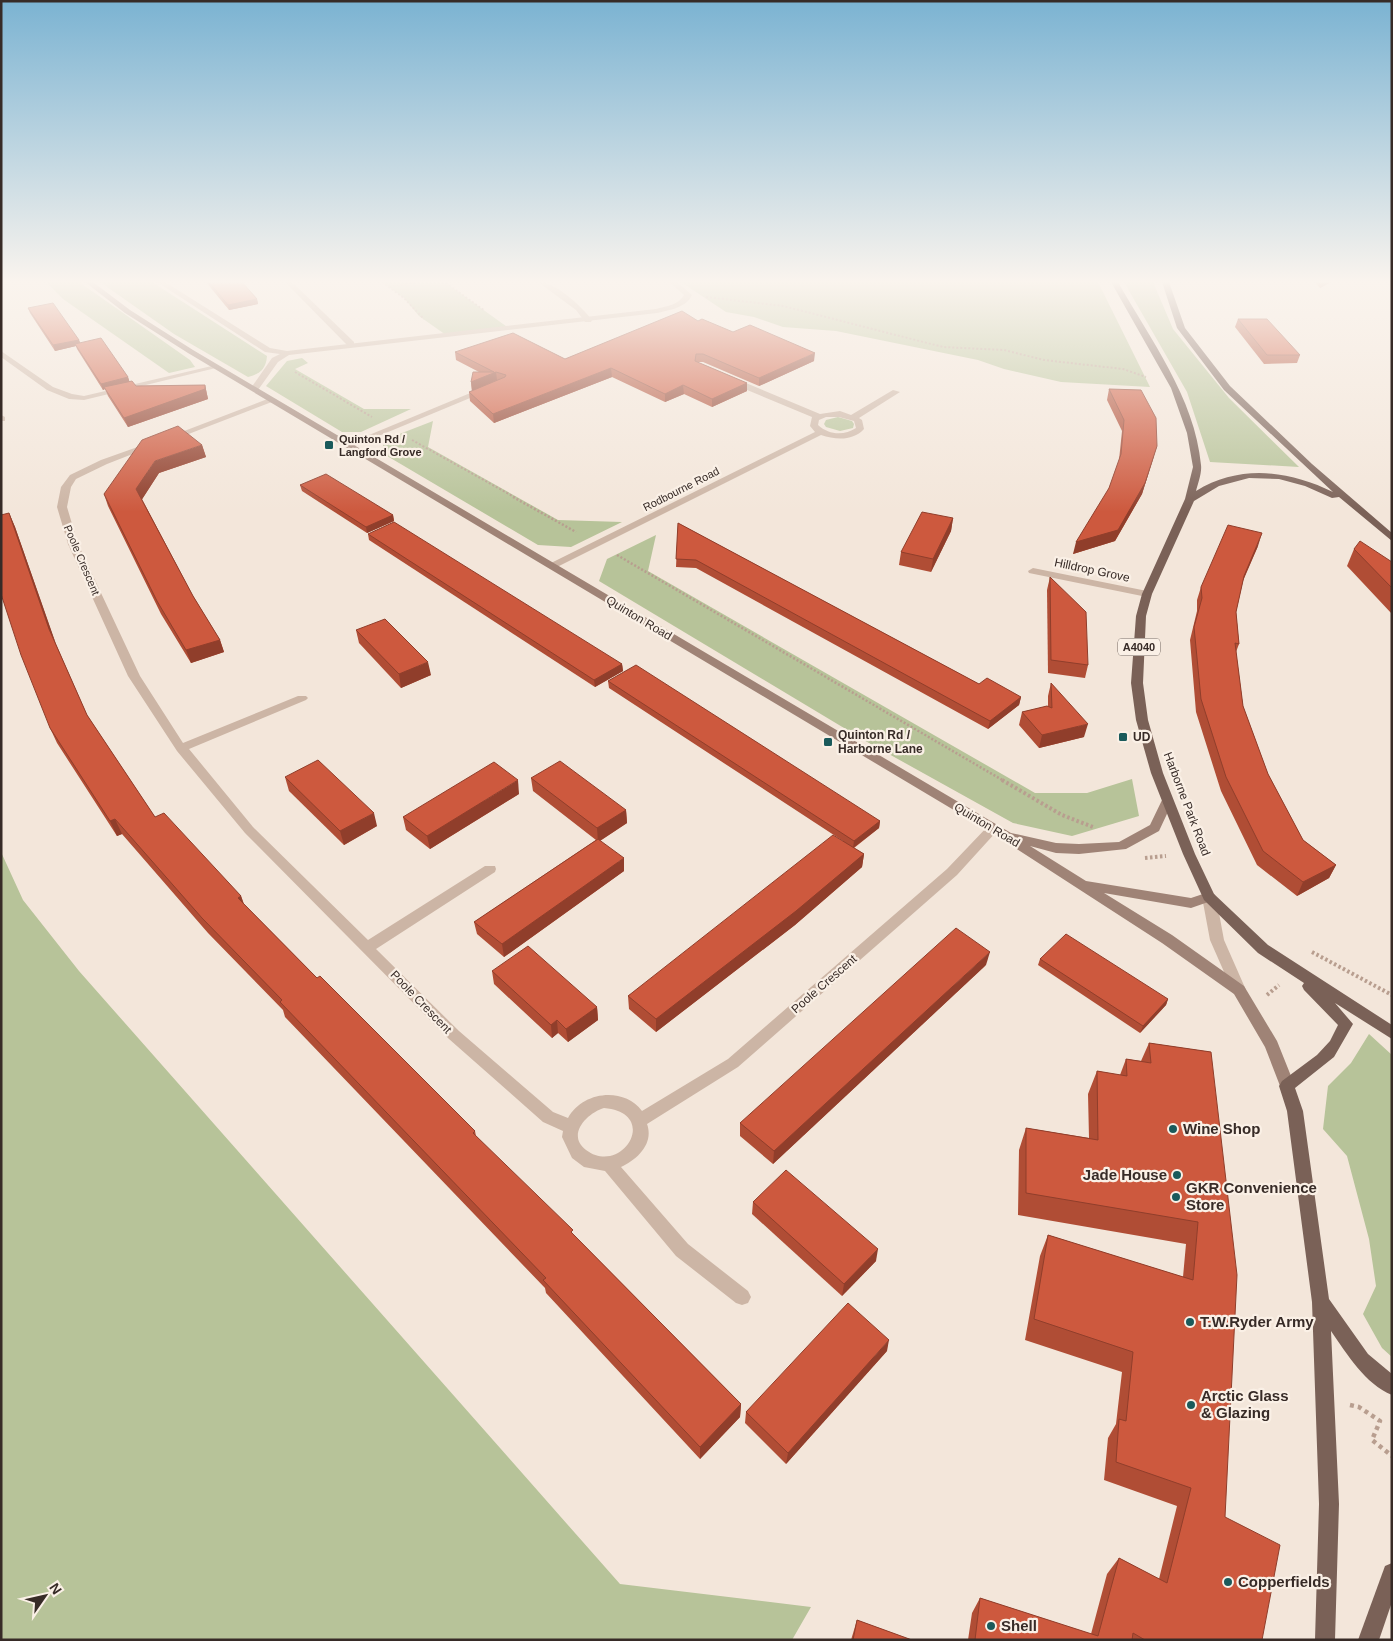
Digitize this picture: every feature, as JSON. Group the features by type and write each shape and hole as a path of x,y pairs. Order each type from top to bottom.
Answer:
{"main road":[{"name":"Harborne Park Road","path":"1158,359 1175,388 1191,433 1197,467 1190,499 1147,594 1141,616 1137,683 1142,720 1157,773 1209,897 1263,949 1295,972 1392,1033"},
{"path":"1204,359 1227,388 1351,504 1392,538"},
{"path":"1190,499 1220,482 1244,476 1271,476 1318,488 1351,504"},
{"path":"1295,972 1346,1024 1339,1040 1329,1055 1287,1086 1295,1111 1321,1302 1329,1504 1325,1640"},
{"path":"1321,1302 1362,1360 1392,1386"},
{"path":"1368,1640 1392,1573"}],"street":[{"path":"8,359 56,394 76,398 84,398 216,367"},
{"name":"Quinton Road","path":"203,359 997,830 1082,883 1192,903 1209,897"},
{"path":"255,388 276,360"},
{"path":"726,378 819,417 840,414 854,417 861,423 860,429 857,432 840,436 821,432 814,426 815,420 819,417"},
{"path":"349,445 492,388"},
{"path":"854,417 896,392"},
{"name":"Poole Crescent","path":"273,400 104,462 73,477 66,486 62,507 73,544 134,676 181,748 250,830 454,1035 548,1117 571,1127"},
{"name":"Rodbourne Road","path":"552,566 821,432"},
{"name":"Hilldrop Grove","path":"1033,571 1147,594"},
{"path":"181,748 302,698"},
{"path":"997,830 1056,848 1079,850 1121,846 1155,828 1168,801"},
{"name":"Poole Crescent","path":"640,1120 733,1063 952,872 997,830"},
{"path":"368,947 490,869"},
{"path":"1082,883 1167,939 1238,990"},
{"path":"1209,897 1217,940 1238,990 1272,1045 1287,1086"},
{"path":"604,1101 626,1105 640,1120 642,1131 640,1143 633,1153 622,1160 609,1164 598,1164 578,1154 570,1136 571,1127 575,1117 583,1110 604,1101"},
{"path":"609,1164 682,1250 742,1297"}],"path":[{"path":"1038,359 1122,368 1175,388"},
{"path":"276,360 390,428 597,544 1062,815 1084,822 1096,829"},
{"path":"1308,949 1392,995"},
{"path":"1271,1004 1266,996 1316,954"}],"green space":[{"path":"148,359 188,359 195,367 169,373"},
{"path":"216,359 266,359 264,368 248,377"},
{"path":"303,359 308,363 295,369 364,409 411,409 361,432 342,432 266,386 287,361"},
{"path":"971,359 1136,359 1150,387 1061,382 1004,369"},
{"path":"1168,359 1197,359 1229,398 1299,467 1210,462 1187,392"},
{"path":"838,417 852,421 854,424 853,428 840,431 826,427 824,424 826,420"},
{"path":"433,421 428,447 558,520 622,522 571,547 538,545 382,453 384,440"},
{"path":"656,535 648,571 1035,793 1087,793 1132,779 1139,816 1072,836 1013,823 869,743 599,581 607,559"},
{"path":"1,852 23,900 79,971 620,1584 811,1607 792,1640 1,1640"},
{"path":"1369,1034 1392,1055 1392,1357 1382,1348 1363,1314 1376,1286 1369,1239 1347,1156 1323,1129 1328,1086 1351,1063"}],"building":[{"path":"84,359 115,359 128,377 101,384"},
{"path":"468,359 695,359 695,361 747,383 712,399 683,385 665,394 611,368 493,414 469,392 506,375 496,372 471,382 473,372 494,372"},
{"path":"714,359 803,359 759,378"},
{"path":"132,381 136,386 205,385 205,389 124,418 104,387"},
{"path":"1109,389 1141,390 1156,418 1157,446 1145,483 1118,530 1076,542 1109,488 1121,454 1124,420"},
{"path":"178,426 202,445 155,461 136,489 193,596 220,640 186,650 157,601 104,494 142,440"},
{"path":"326,474 393,515 366,527 300,485"},
{"path":"922,512 953,518 933,559 901,552"},
{"path":"9,513 49,629 87,715 155,817 164,813 241,896 238,898 317,978 320,976 475,1131 473,1133 573,1230 571,1232 741,1404 700,1447 543,1280 546,1278 280,1002 282,1000 202,918 115,819 110,821 50,728 21,655 1,594 1,515"},
{"path":"394,522 622,664 594,680 368,534"},
{"path":"678,523 979,684 987,678 1021,697 990,721 696,560 676,559"},
{"path":"1228,525 1262,533 1244,576 1236,612 1239,644 1235,643 1243,706 1268,774 1303,840 1336,865 1303,882 1263,851 1226,777 1201,699 1194,627 1202,598 1201,587"},
{"path":"1360,541 1392,562 1392,588 1354,549"},
{"path":"1050,577 1086,612 1088,665 1051,660"},
{"path":"385,619 428,662 399,674 356,630"},
{"path":"636,665 880,821 854,841 608,681"},
{"path":"1051,683 1088,724 1042,735 1022,712 1047,706 1052,708"},
{"path":"318,760 374,813 340,831 285,777"},
{"path":"560,761 626,810 597,828 531,778"},
{"path":"494,762 518,780 427,836 403,817"},
{"path":"833,835 864,854 796,911 656,1019 628,996"},
{"path":"598,839 624,858 502,944 474,922"},
{"path":"956,928 990,952 774,1151 740,1123"},
{"path":"1066,934 1168,999 1143,1026 1040,959"},
{"path":"528,946 597,1007 566,1029 557,1020 551,1025 492,971"},
{"path":"1149,1043 1211,1052 1237,1275 1225,1517 1280,1545 1262,1640 1145,1640 1133,1633 1132,1640 975,1640 980,1598 1098,1636 1119,1558 1167,1583 1191,1488 1116,1462 1119,1419 1126,1421 1133,1352 1034,1319 1048,1235 1193,1280 1198,1222 1026,1193 1026,1128 1098,1140 1097,1071 1127,1076 1126,1059 1151,1063"},
{"path":"786,1170 878,1249 844,1284 753,1202"},
{"path":"848,1303 889,1340 788,1453 746,1412"},
{"path":"857,1620 912,1640 853,1640"}],"place":[{"name":"Quinton Rd / Langford Grove","path":"329,445"},
{"name":"UD","path":"1123,737"},
{"name":"Quinton Rd / Harborne Lane","path":"828,742"},
{"name":"Wine Shop","path":"1173,1129"},
{"name":"Jade House","path":"1177,1175"},
{"name":"GKR Convenience Store","path":"1176,1197"},
{"name":"T.W.Ryder Army","path":"1190,1322"},
{"name":"Arctic Glass & Glazing","path":"1191,1405"},
{"name":"Copperfields","path":"1228,1582"},
{"name":"Shell","path":"991,1626"}]}
